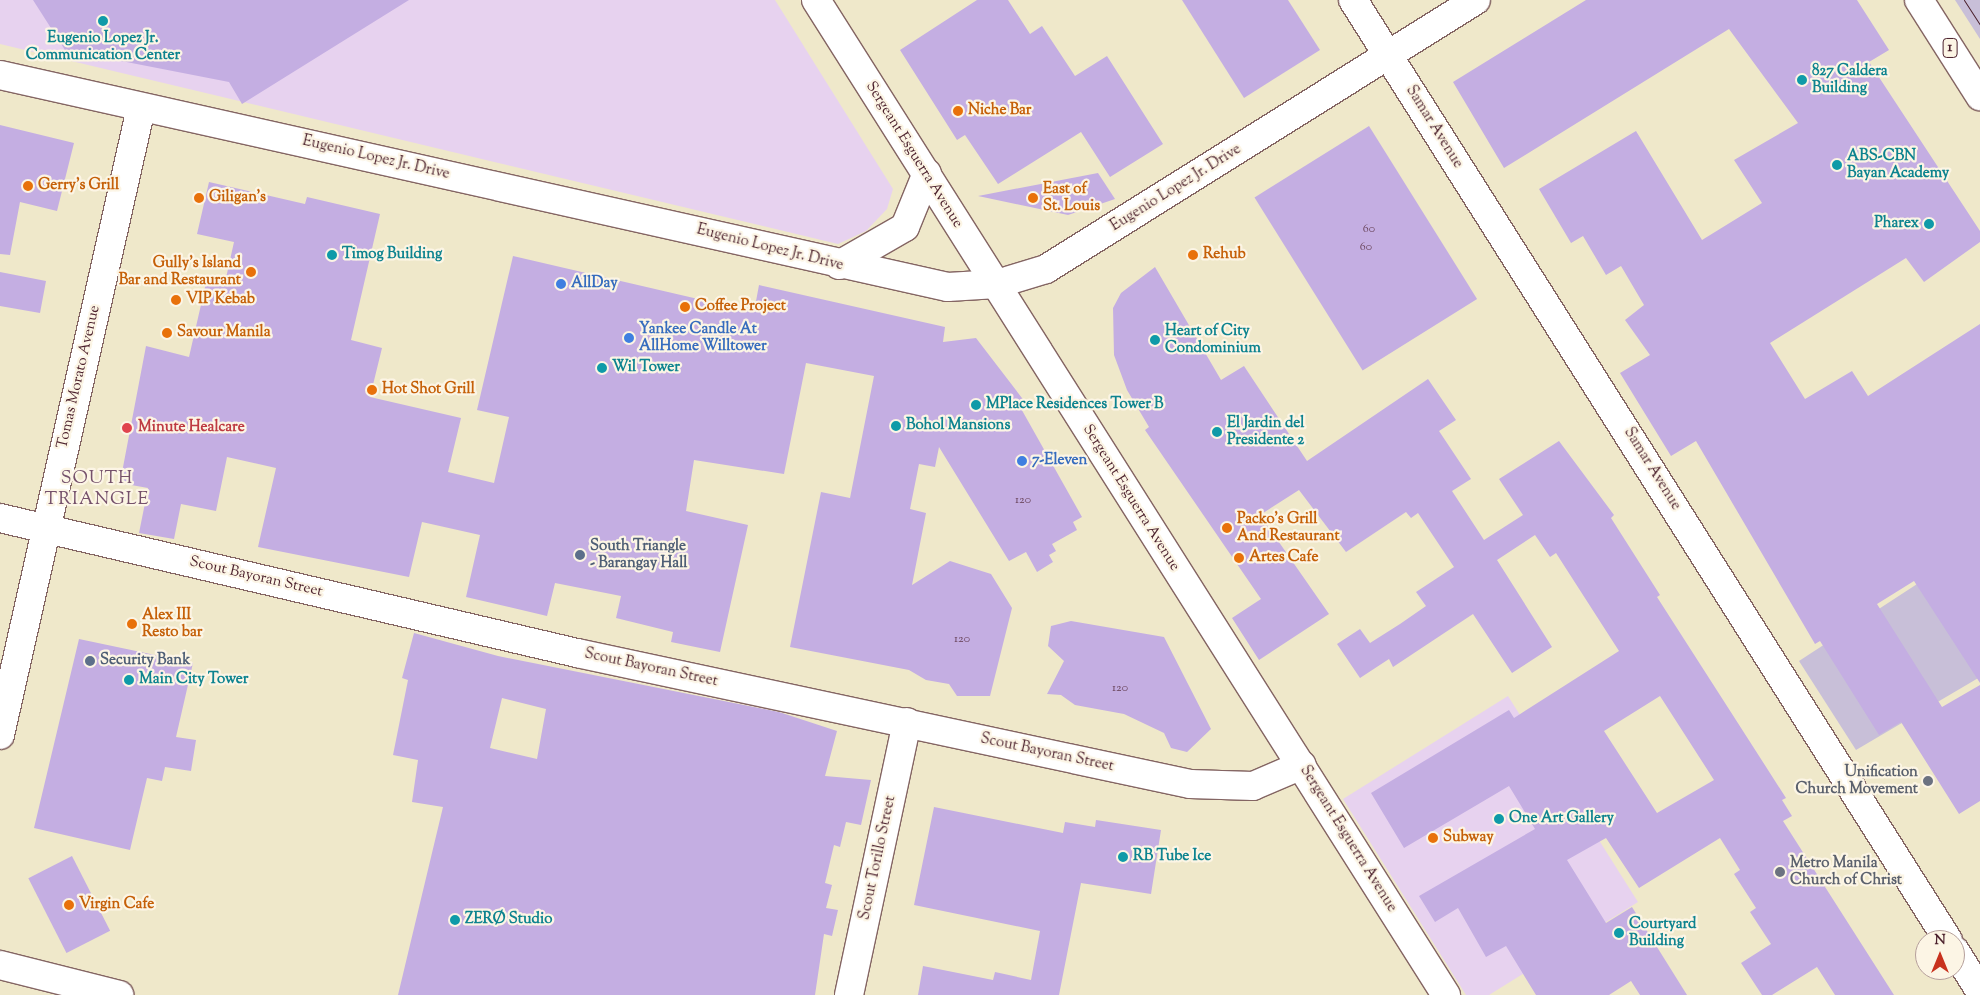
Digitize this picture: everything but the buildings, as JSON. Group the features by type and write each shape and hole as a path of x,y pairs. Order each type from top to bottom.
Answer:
{"main road":[{"name":"Sergeant Esguerra Avenue","path":"816,0 1446,995"},
{"name":"Samar Avenue","path":"1353,0 1942,930"},
{"name":"Eugenio Lopez Jr. Drive","path":"0,75 141,108 427,169 839,266 948,287 997,284 1046,269 1476,0"},
{"name":"1","path":"1919,0 1980,96"},
{"name":"Tomas Morato Avenue","path":"0,735 141,108"},
{"path":"839,266 905,226 927,173"},
{"name":"Scout Bayoran Street","path":"0,518 577,653 1190,784 1253,786 1302,765"},
{"name":"Scout Torillo Street","path":"849,995 907,722"},
{"path":"0,965 119,995"},
{"path":"1965,967 1980,991"}],"shaded area":[{"path":"0,0 775,0 893,189 887,209 866,231 838,244 0,44"},
{"path":"1955,0 1980,0 1980,39"},
{"path":"1980,543 1980,677 1856,750 1799,661"},
{"path":"1508,696 1638,902 1489,995 1466,995 1343,799"}],"tram line":[{"path":"1964,0 1980,25"}],"place":[{"name":"Eugenio Lopez Jr. Communication Center","path":"103,21"},
{"name":"827 Caldera Building","path":"1802,80"},
{"name":"Niche Bar","path":"958,111"},
{"name":"ABS-CBN Bayan Academy","path":"1837,165"},
{"name":"Gerry's Grill","path":"28,186"},
{"name":"Giligan's","path":"199,198"},
{"name":"East of St. Louis","path":"1033,198"},
{"name":"Pharex","path":"1929,224"},
{"name":"Timog Building","path":"332,255"},
{"name":"Rehub","path":"1193,255"},
{"name":"Gully's Island Bar and Restaurant","path":"251,272"},
{"name":"AllDay","path":"561,284"},
{"name":"VIP Kebab","path":"176,300"},
{"name":"Coffee Project","path":"685,307"},
{"name":"Savour Manila","path":"167,333"},
{"name":"Yankee Candle At AllHome Willtower","path":"629,338"},
{"name":"Heart of City Condominium","path":"1155,340"},
{"name":"Wil Tower","path":"602,368"},
{"name":"Hot Shot Grill","path":"372,390"},
{"name":"MPlace Residences Tower B","path":"976,405"},
{"name":"Bohol Mansions","path":"896,426"},
{"name":"Minute Healcare","path":"127,428"},
{"name":"El Jardin del Presidente 2","path":"1217,432"},
{"name":"7-Eleven","path":"1022,461"},
{"name":"Packo's Grill And Restaurant","path":"1227,528"},
{"name":"South Triangle - Barangay Hall","path":"580,555"},
{"name":"Artes Cafe","path":"1239,558"},
{"name":"Alex III Resto bar","path":"132,624"},
{"name":"Security Bank","path":"90,661"},
{"name":"Main City Tower","path":"129,680"},
{"name":"Unification Church Movement","path":"1928,781"},
{"name":"One Art Gallery","path":"1499,819"},
{"name":"Subway","path":"1433,838"},
{"name":"RB Tube Ice","path":"1123,857"},
{"name":"Metro Manila Church of Christ","path":"1780,872"},
{"name":"Virgin Cafe","path":"69,905"},
{"name":"ZERØ Studio","path":"455,920"},
{"name":"Courtyard Building","path":"1619,933"}],"district":[{"name":"SOUTH TRIANGLE","path":"97,490"}]}
